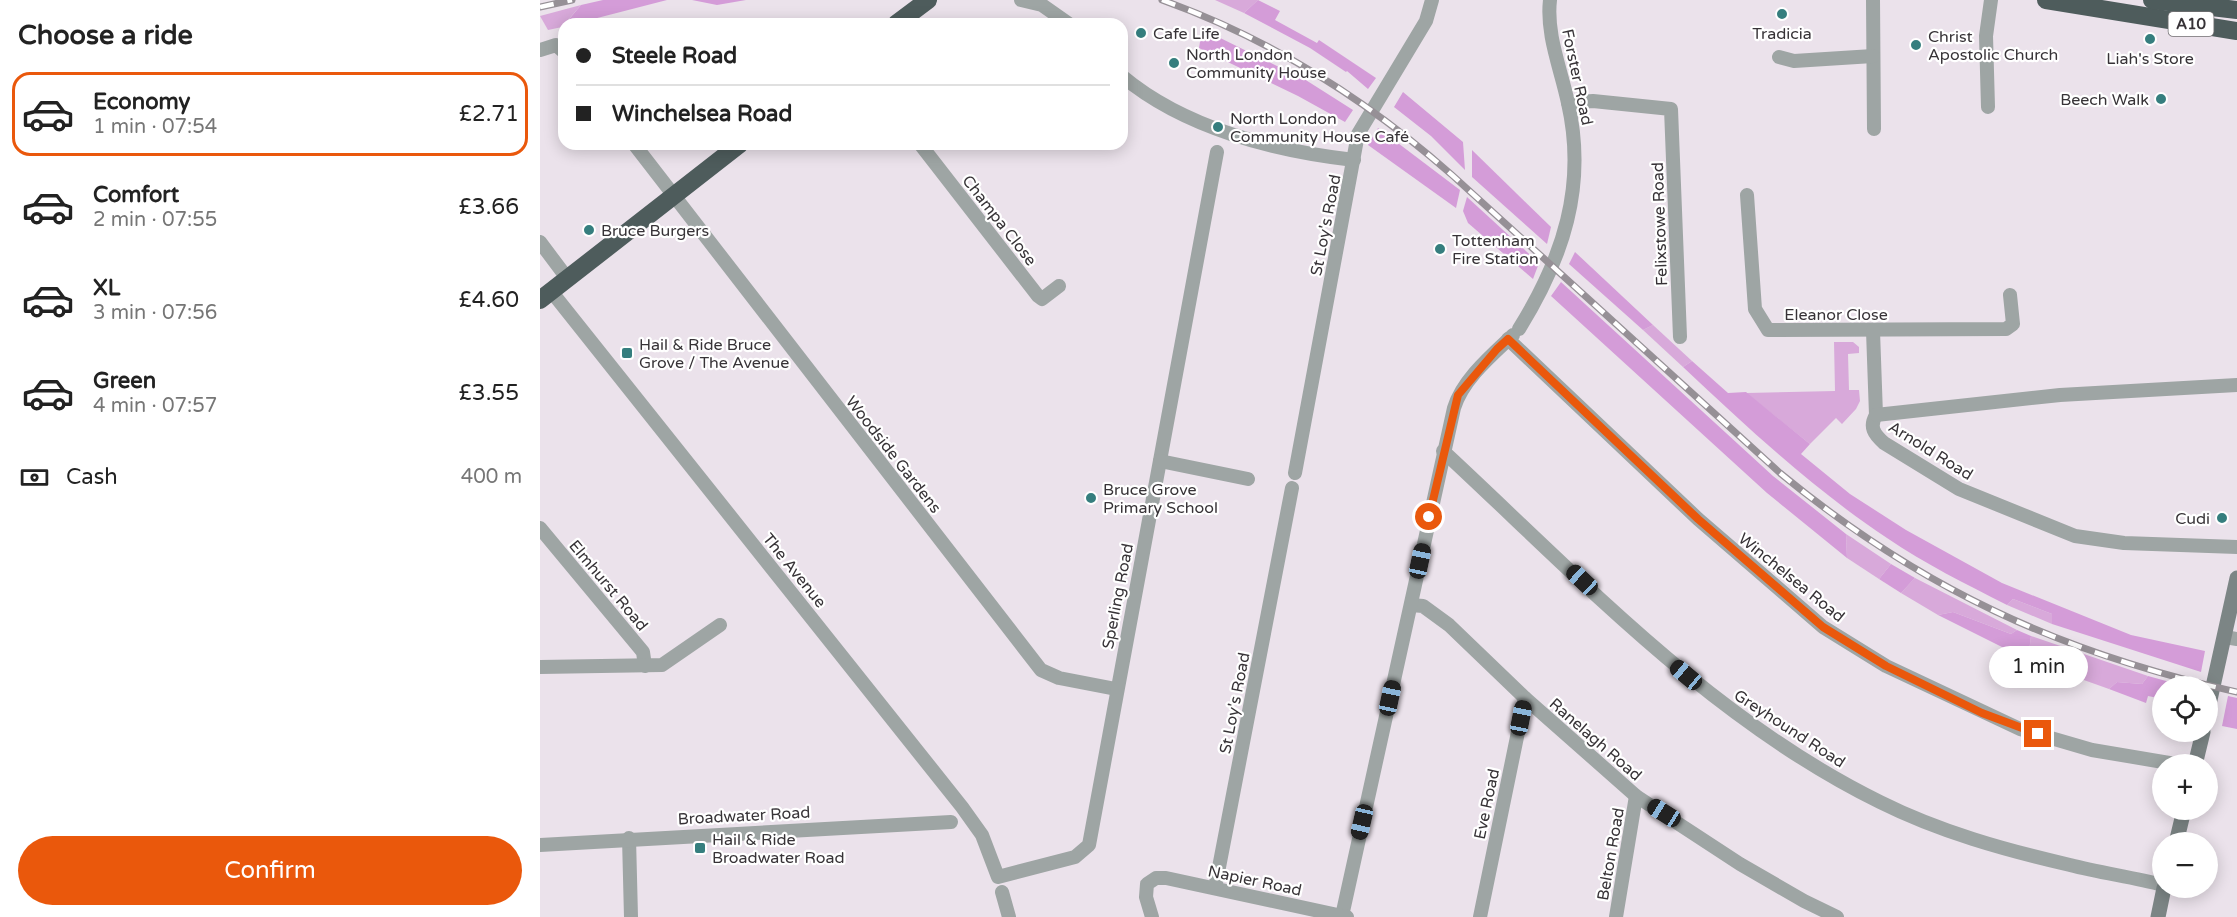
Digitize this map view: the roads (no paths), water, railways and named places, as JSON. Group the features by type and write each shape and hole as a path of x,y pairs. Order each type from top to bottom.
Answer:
{"highway":[{"path":"904,18 928,0"},
{"name":"A10","path":"2046,0 2237,31"},
{"name":"A10","path":"2152,0 2237,10"},
{"path":"546,295 732,150"}],"main road":[{"path":"2216,676 2231,638 2237,578"},
{"path":"2158,917 2162,898"}],"street":[{"path":"1021,0 1042,5 1060,18"},
{"name":"St Loy's Road","path":"1294,473 1361,127 1392,81 1426,21 1432,0"},
{"name":"Forster Road","path":"1344,916 1443,451 1458,395 1497,349 1514,334 1542,291 1564,237 1574,148 1568,103 1554,49 1550,0"},
{"path":"1873,0 1874,129"},
{"path":"1988,107 1986,36 1991,0"},
{"path":"540,50 556,45 558,47"},
{"path":"1779,57 1794,61 1873,56"},
{"path":"1128,81 1142,93 1221,133 1354,160"},
{"name":"Felixstowe Road","path":"1568,103 1593,101 1671,109 1680,337"},
{"name":"Woodside Gardens","path":"638,150 1041,670 1059,678 1116,689"},
{"name":"Champa Close","path":"925,150 1038,296 1042,299 1059,286"},
{"name":"Sperling Road","path":"998,877 1075,856 1089,845 1116,689 1166,462 1217,152"},
{"name":"Eleanor Close","path":"1747,195 1755,309 1768,330 2006,329 2013,324 2010,296"},
{"path":"540,242 567,278"},
{"name":"The Avenue","path":"546,295 969,815 982,835 998,877"},
{"path":"1873,331 1876,415"},
{"name":"Winchelsea Road","path":"1514,334 1698,519 1823,627 1886,666 2020,729 2092,750 2152,760"},
{"name":"Arnold Road","path":"2237,385 2060,395 1876,415 1872,421 1875,435 1884,443 1959,489 2017,515 2096,541 2237,547"},
{"name":"Greyhound Road","path":"1443,451 1663,655 1721,703 1804,759 1881,803 1991,846 2152,883"},
{"path":"1166,462 1248,479"},
{"name":"St Loy's Road","path":"1215,888 1292,488"},
{"name":"Elmhurst Road","path":"540,528 643,652 645,666"},
{"name":"Ranelagh Road","path":"1410,605 1423,606 1449,625 1525,698 1636,796 1740,864 1837,917"},
{"path":"540,667 645,666 668,663 720,625"},
{"name":"Eve Road","path":"1480,917 1525,698"},
{"name":"Belton Road","path":"1616,917 1636,796"},
{"name":"Broadwater Road","path":"540,845 629,838 951,822"},
{"path":"629,838 631,917"},
{"name":"Napier Road","path":"1152,917 1146,891 1147,884 1156,878 1215,888 1344,916"},
{"path":"1002,892 1009,917"}],"railway":[{"path":"540,7 572,0"},
{"path":"1162,0 1241,33 1279,52 1386,121 1452,175 1780,473 1833,514 1886,550 1939,583 2052,636 2111,658 2237,692"}],"place":[{"name":"Tradicia","path":"1782,14"},
{"name":"Cafe Life","path":"1141,33"},
{"name":"Liah's Store","path":"2150,39"},
{"name":"Christ Apostolic Church","path":"1916,45"},
{"name":"North London Community House","path":"1174,63"},
{"name":"Beech Walk","path":"2161,99"},
{"name":"North London Community House Café","path":"1218,127"},
{"name":"Bruce Burgers","path":"589,230"},
{"name":"Tottenham Fire Station","path":"1440,249"},
{"name":"Hail & Ride Bruce Grove / The Avenue","path":"627,353"},
{"name":"Bruce Grove Primary School","path":"1091,498"},
{"name":"Cudi","path":"2222,518"},
{"name":"Hail & Ride Broadwater Road","path":"700,848"}]}
